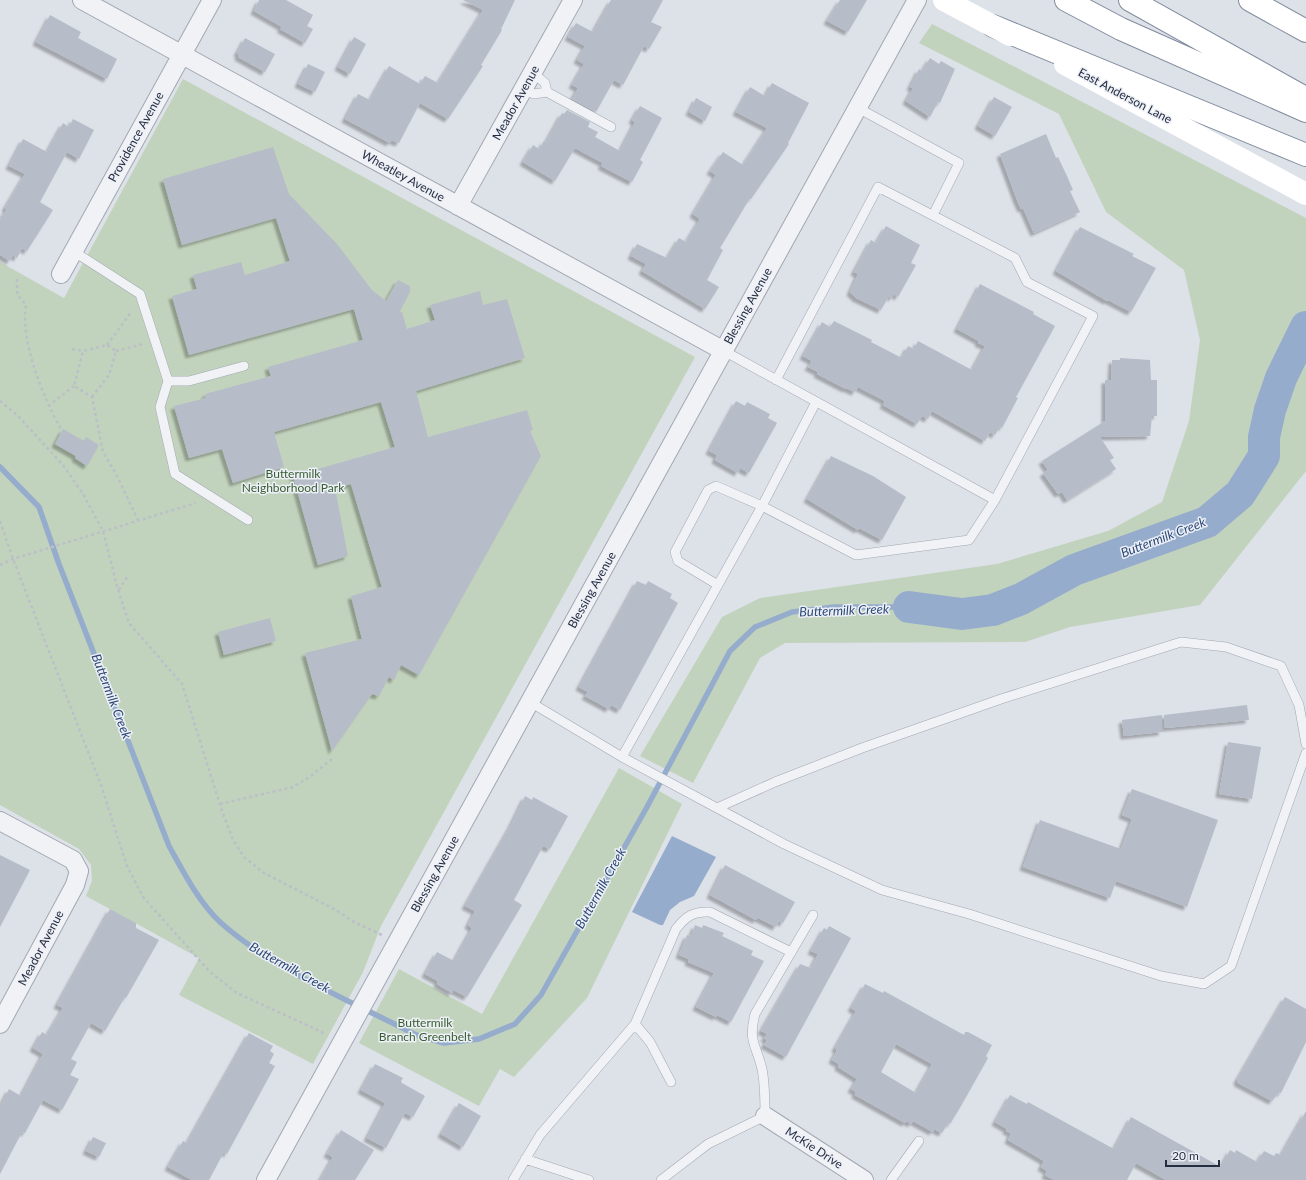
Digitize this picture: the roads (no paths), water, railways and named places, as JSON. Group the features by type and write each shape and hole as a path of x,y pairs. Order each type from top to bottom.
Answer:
{"main road":[{"name":"East Anderson Lane","path":"944,0 1306,194"},
{"path":"1066,0 1121,29 1306,111"},
{"path":"1130,0 1306,98"},
{"path":"1250,0 1306,31"},
{"path":"993,26 1306,155"}],"street":[{"name":"Wheatley Avenue","path":"82,0 724,351"},
{"name":"Providence Avenue","path":"61,274 212,0"},
{"name":"Meador Avenue","path":"458,206 573,0"},
{"name":"Blessing Avenue","path":"266,1180 917,0"},
{"name":"Meador Avenue","path":"0,821 73,860 79,871 75,885 0,1024"},
{"name":"McKie Drive","path":"765,1116 864,1180"}],"lane":[{"path":"533,73 545,83 547,92"},
{"path":"523,90 534,94 547,92 611,127"},
{"path":"858,108 959,163 933,215"},
{"path":"718,585 678,561 674,552 708,490 716,486 762,506 856,555 969,540 995,500 1093,316 1027,282 1015,258 878,187 776,380"},
{"path":"73,251 140,294 154,342 168,381 160,407 175,474 248,520"},
{"path":"724,351 995,500"},
{"path":"168,381 188,381 244,366"},
{"path":"622,757 762,506 816,402"},
{"path":"717,808 775,782 862,748 1001,699 1181,642 1226,647 1281,666 1299,705 1306,744"},
{"path":"530,702 622,757 784,844 882,890 969,914 1162,976 1204,984 1231,966 1306,753"},
{"path":"513,1180 540,1135 636,1024 676,929 682,921 691,914 710,912 791,952"},
{"path":"661,1180 708,1144 765,1116 762,1068 754,1048 751,1030 755,1014 812,914"},
{"path":"636,1024 650,1042 671,1082"},
{"path":"891,1180 919,1141"},
{"path":"525,1159 589,1180"}],"water":[{"path":"672,836 716,857 694,896 680,902 670,910 663,925 660,925 632,912"}],"waterway":[{"name":"Buttermilk Creek","path":"909,607 962,614 993,610 1021,599 1074,570 1207,522 1240,494 1264,456 1264,437 1270,410 1281,378 1306,327"},
{"name":"Buttermilk Creek","path":"0,467 39,507 59,564 169,846 192,886 205,905 220,922 241,939 288,970 416,1035 444,1043 479,1039 515,1024 541,995 647,807 730,651 755,627 792,612 834,607 909,607"}],"park label":[{"name":"Buttermilk Neighborhood Park","path":"293,481"},
{"name":"Buttermilk Branch Greenbelt","path":"425,1030"}]}
